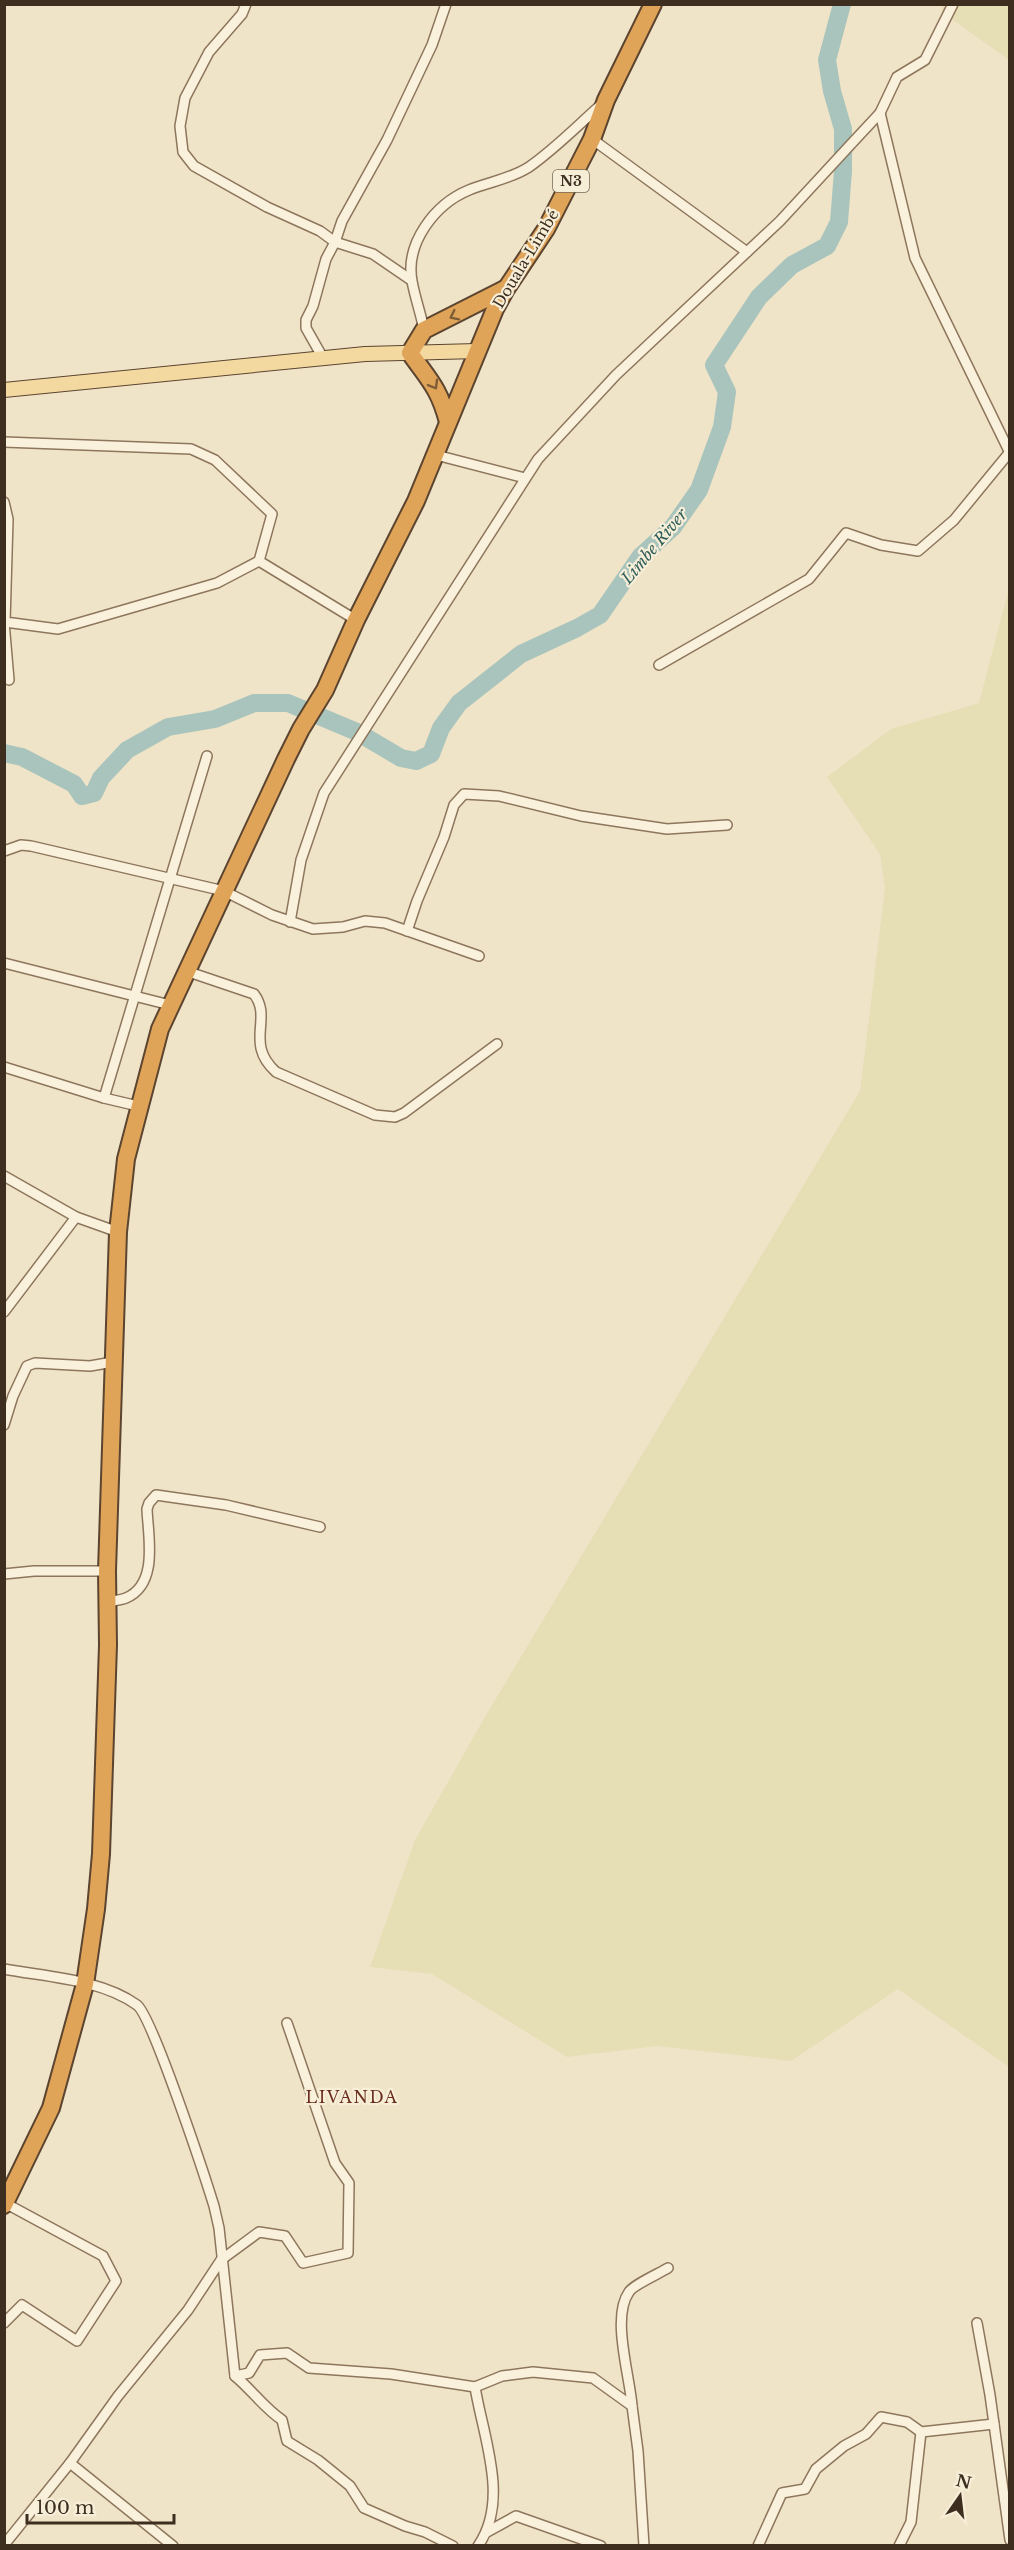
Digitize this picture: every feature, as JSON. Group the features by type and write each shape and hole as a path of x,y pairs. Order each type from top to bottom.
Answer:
{"highway":[{"name":"Douala-Limbé","path":"5,2204 51,2108 85,1984 96,1909 100,1854 118,1233 126,1159 138,1106 160,1029 301,729 325,690 356,620 416,501 477,351 506,289 546,229 592,139 606,100 653,4"},
{"path":"448,422 443,404 432,381 410,353 424,330 506,289"}],"main road":[{"path":"4,390 323,358 477,351"}],"street":[{"path":"246,4 243,14 209,52 185,98 180,126 183,152 194,166 267,207 320,231 335,242 373,254 411,280"},
{"path":"323,358 306,328 306,320 313,306 326,259 342,221 387,140 432,45 446,4"},
{"path":"290,922 301,860 324,793 538,459 616,375 780,221 880,113 897,77 925,60 953,4"},
{"path":"424,330 411,280 412,259 420,236 448,202 469,190 491,184 527,168 606,100"},
{"path":"659,665 809,579 846,533 881,545 918,551 954,520 1009,453 915,258 880,113"},
{"path":"592,139 747,252"},
{"path":"4,442 191,449 215,460 272,514 259,561 218,583 58,629 5,622"},
{"path":"436,455 525,478"},
{"path":"4,502 8,519 5,622 9,680"},
{"path":"259,561 356,620"},
{"path":"104,1098 207,756"},
{"path":"407,931 444,837 454,805 464,794 499,796 581,816 667,829 727,825"},
{"path":"4,851 21,845 31,846 224,891 290,922 313,929 330,929 365,921 386,923 479,956"},
{"path":"4,963 170,1005"},
{"path":"186,971 254,994 259,1000 261,1014 260,1049 266,1062 276,1072 375,1115 387,1117 404,1113 497,1044"},
{"path":"4,1067 104,1098 138,1106"},
{"path":"4,1176 76,1217 118,1233"},
{"path":"4,1312 76,1217"},
{"path":"4,1425 13,1396 27,1366 35,1363 90,1366 113,1362"},
{"path":"107,1602 128,1598 142,1584 149,1562 147,1509 156,1495 226,1505 320,1527"},
{"path":"4,1574 34,1571 107,1571"},
{"path":"4,1969 109,1990 141,2009 156,2042 214,2206 219,2228 235,2376 270,2412 282,2420 287,2441 318,2460 350,2486 364,2508 425,2532 453,2546"},
{"path":"4,2545 70,2463 118,2396 188,2310 221,2260 259,2232 285,2236 303,2263 348,2253 349,2183 334,2163 286,2023"},
{"path":"4,2323 22,2305 77,2341 116,2281 103,2256 5,2204"},
{"path":"644,2546 639,2461 621,2311 629,2292 668,2268"},
{"path":"977,2322 1010,2540"},
{"path":"235,2376 249,2373 260,2355 287,2353 309,2368 400,2375 475,2387 502,2376 533,2372 593,2378 632,2406"},
{"path":"475,2387 492,2476 493,2505 487,2532 478,2546"},
{"path":"758,2546 782,2493 805,2489 816,2469 844,2446 866,2434 881,2417 907,2422 921,2432 994,2424"},
{"path":"899,2546 911,2522 921,2432"},
{"path":"70,2463 173,2546"},
{"path":"487,2532 516,2516 601,2546"}],"shaded area":[{"path":"943,5 1009,5 1009,60 941,11"},
{"path":"1009,588 1009,2067 898,1989 791,2061 657,2046 567,2057 432,1974 370,1967 415,1840 486,1715 860,1091 885,888 880,854 827,777 891,729 979,703"}],"waterway":[{"name":"Limbe River","path":"4,753 22,757 74,784 82,796 94,793 101,778 127,750 168,727 215,719 254,703 288,703 357,732 401,758 416,761 431,754 441,728 459,703 521,654 600,615 640,557 673,527 699,490 722,427 727,392 714,365 759,297 792,265 827,246 839,222 843,171 843,129 832,91 827,60 842,4"}],"district":[{"name":"LIVANDA","path":"352,2097"}]}
